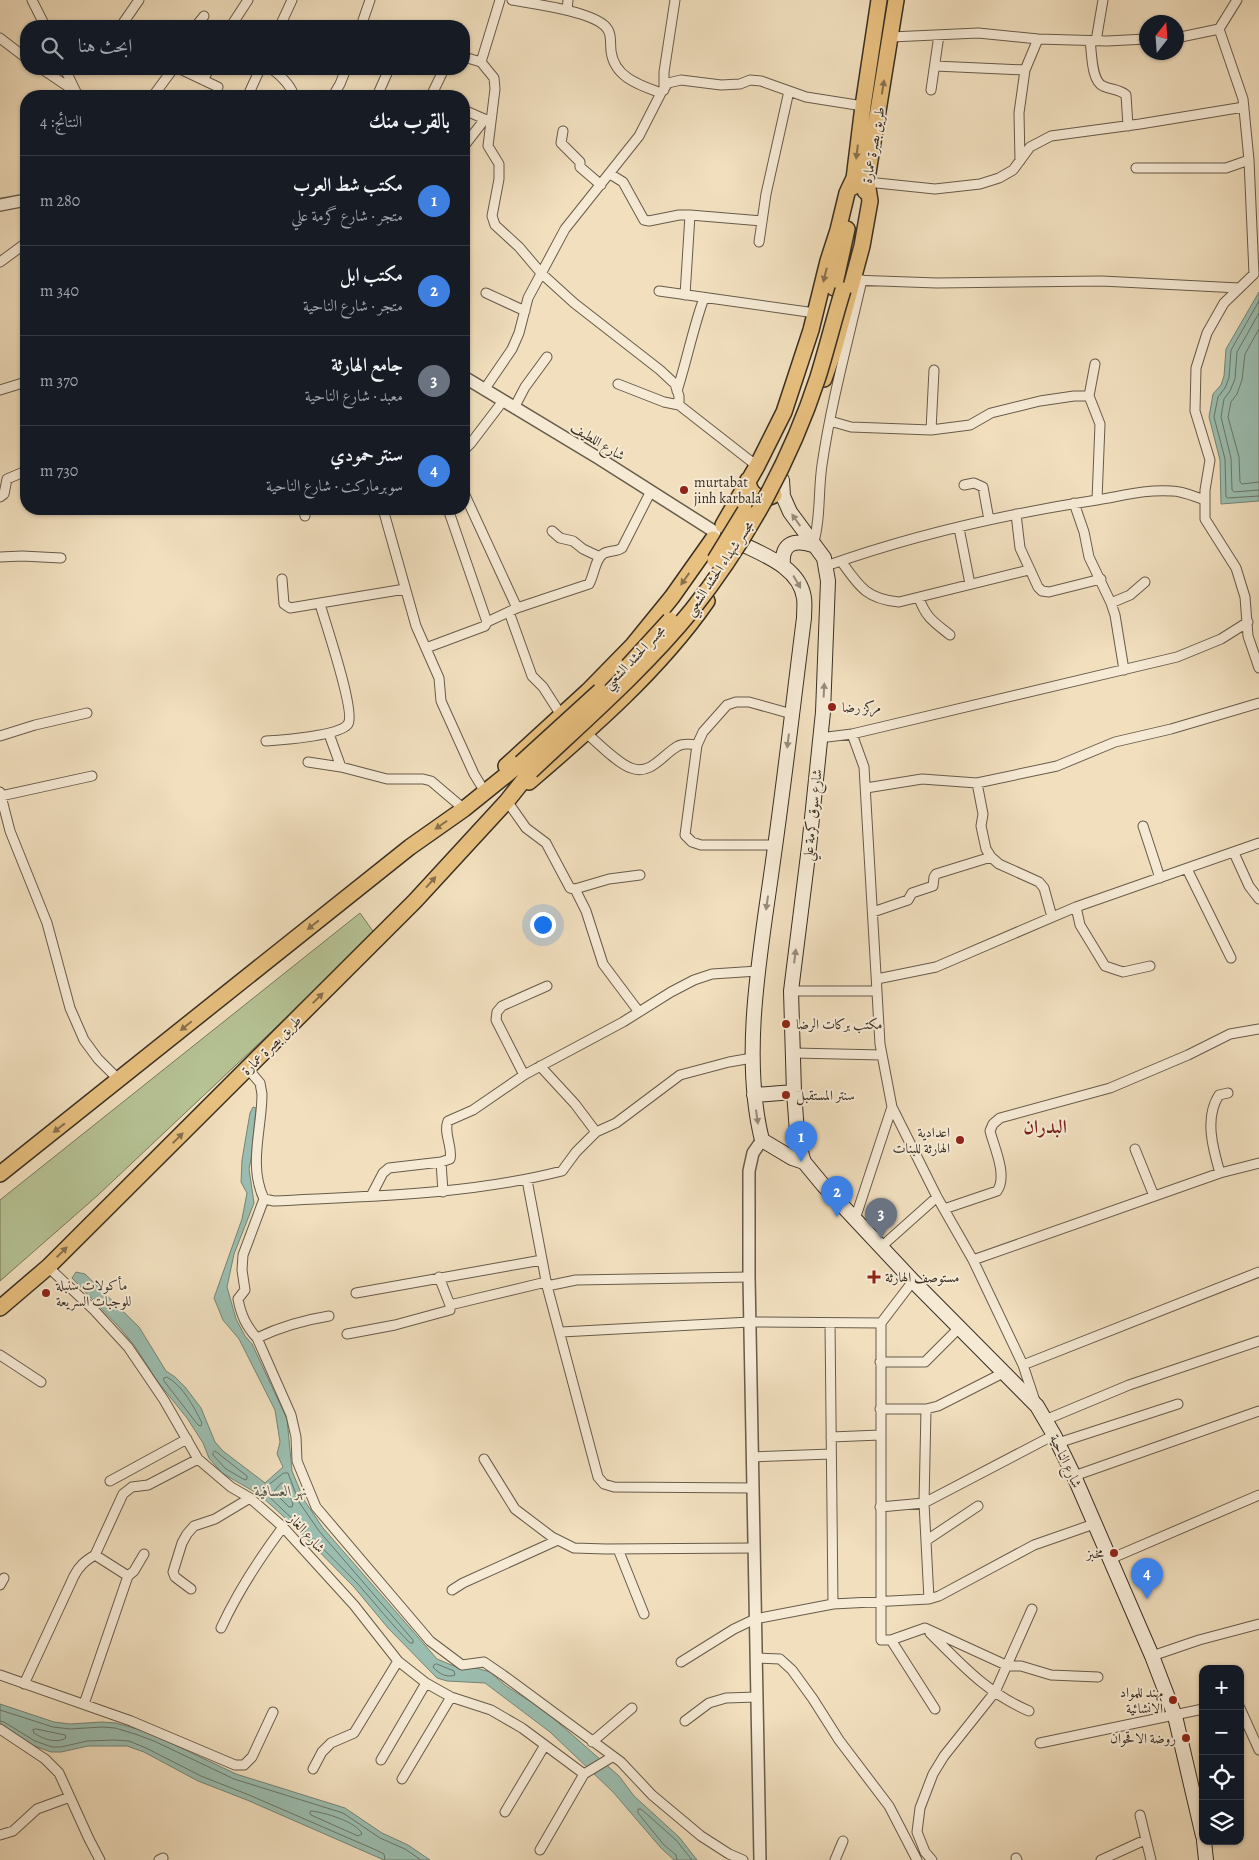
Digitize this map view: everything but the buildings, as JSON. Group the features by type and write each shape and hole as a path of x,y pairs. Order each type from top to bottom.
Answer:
{"highway":[{"name":"طريق بصرة عمارة","path":"848,284 860,180 862,106 879,0"},
{"name":"طريق بصرة عمارة","path":"860,180 891,37 896,0"},
{"path":"484,792 490,779 588,691 633,645 672,597 717,532 757,466 784,412 803,355 847,193 860,180"},
{"path":"507,801 628,692 692,623 729,567 782,480 804,434 834,350 848,284"},
{"name":"مجسر شهداء الحشد الشعبي","path":"526,767 658,650 710,587 739,543 767,494 800,425 818,377 848,284"},
{"path":"748,480 754,494 764,498 774,494"},
{"name":"طريق بصرة عمارة","path":"0,1308 48,1267 415,901 507,801 526,767"},
{"path":"0,1174 410,847 464,809 484,792 526,767"}],"main road":[{"name":"شارع سوق كرمة علي","path":"782,480 783,496 790,512 824,558 828,581 823,712 791,991 797,1132 804,1162"},
{"path":"729,523 740,528 741,545 729,554 718,550 717,532 729,523"},
{"path":"783,566 784,550 791,544 801,541 813,544"},
{"path":"741,545 783,566 796,577 804,596 804,618 758,971 752,1058 754,1095 762,1140 804,1162"},
{"path":"754,1095 794,1092"},
{"path":"775,1148 787,1143 797,1132"},
{"name":"شارع الناحية","path":"804,1162 913,1281 1037,1406 1074,1476 1152,1656 1174,1716 1199,1819"},
{"path":"1204,1845 1206,1860"}],"street":[{"path":"32,0 42,20"},
{"path":"125,20 140,0"},
{"path":"235,20 248,0"},
{"path":"283,20 292,0"},
{"path":"364,20 370,0"},
{"path":"481,62 500,0"},
{"path":"512,0 567,10 598,20 606,26 611,35 611,52 617,69 624,76 662,91"},
{"path":"567,10 568,0"},
{"path":"662,91 675,0"},
{"path":"1104,0 1093,41 1095,80 1101,86 1126,95 1128,126"},
{"path":"1184,36 1219,29 1237,0"},
{"path":"201,20 204,16"},
{"path":"1219,29 1243,99 1254,274 1224,303 1207,333 1196,368 1194,411 1210,460 1204,519 1236,568 1245,597 1248,636 1259,668"},
{"path":"891,37 978,33 1038,39 1139,40"},
{"path":"931,90 939,34"},
{"path":"0,38 4,46 20,55"},
{"path":"1020,161 1019,113 1025,70 1038,39"},
{"path":"470,58 481,62 494,78 495,89 488,121 488,146 499,164 499,179 492,216 495,225 519,247 541,273 574,303 660,370 675,384 679,405"},
{"path":"935,66 1025,70"},
{"path":"50,75 71,90"},
{"path":"68,75 75,90"},
{"path":"157,90 169,75"},
{"path":"193,75 218,87"},
{"path":"203,80 206,75"},
{"path":"250,90 257,75"},
{"path":"281,75 292,90"},
{"path":"336,90 344,75"},
{"path":"380,90 386,75"},
{"path":"435,90 441,75"},
{"path":"484,390 512,349 519,333 528,298 565,229 639,136 668,83 681,80 721,85 740,84 750,80 761,81 806,96 862,106"},
{"path":"759,242 766,194 788,91"},
{"path":"860,180 935,189 980,184 1000,178 1013,170 1030,147 1051,136 1128,126 1244,107"},
{"path":"470,113 488,121"},
{"path":"470,140 488,121"},
{"path":"563,130 560,139 565,148 580,162 580,167 601,185"},
{"path":"1136,168 1226,168 1248,160"},
{"path":"610,174 623,182 644,220 649,221 679,215 690,215 762,221"},
{"path":"0,205 20,201"},
{"path":"685,295 690,215"},
{"path":"0,262 20,247"},
{"path":"813,544 818,530 818,494 830,421 848,284 1102,281 1239,288"},
{"path":"659,292 815,313"},
{"path":"486,293 525,311"},
{"path":"677,392 688,357 694,324 704,298"},
{"path":"514,408 525,387 547,357"},
{"path":"1094,364 1089,396 1100,424 1097,500"},
{"path":"931,430 934,370"},
{"name":"شارع اللطيف","path":"470,381 717,532"},
{"path":"0,390 20,384"},
{"path":"618,384 664,402 679,405 757,466"},
{"path":"830,421 852,426 931,430 970,425 991,413 1040,401 1074,396 1089,396"},
{"path":"470,445 503,401"},
{"path":"0,497 4,494 7,479 20,474"},
{"path":"964,485 974,483 982,487 989,520"},
{"path":"426,648 485,626 487,622 513,610 589,584 600,557 605,553 622,548 651,491"},
{"path":"826,566 866,552 989,520 1074,503 1145,491 1175,491 1205,500"},
{"path":"1074,503 1084,532 1089,557 1101,580 1115,615 1124,670"},
{"path":"470,507 513,610 532,676 543,687 561,715"},
{"path":"1016,514 1020,548 1038,588 1049,592 1101,580"},
{"path":"385,515 416,626 439,678 441,701 484,792"},
{"path":"450,515 487,622"},
{"path":"959,528 970,584"},
{"path":"552,531 560,538 573,541 583,549 600,557"},
{"path":"0,557 61,558"},
{"path":"841,561 859,587 882,601 900,602 1029,570"},
{"path":"282,579 284,604 290,608 405,589"},
{"path":"1111,603 1130,595 1145,582"},
{"path":"919,598 924,612 931,620 950,634"},
{"path":"266,741 329,734 349,723 350,717 345,688 320,604"},
{"path":"819,738 852,734 1177,657 1221,639 1248,622"},
{"path":"775,845 701,845 692,842 685,835 697,746 703,732 727,705 736,702 749,702 792,714"},
{"path":"866,788 922,779 977,782 1057,766 1115,742 1171,729 1259,703"},
{"path":"0,736 35,725 88,713"},
{"path":"585,732 632,769 643,770 653,766 678,746 688,744 697,746"},
{"path":"329,734 341,767"},
{"path":"852,734 864,767 882,1055 892,1107 937,1196 973,1260 1023,1365 1037,1406"},
{"path":"308,762 341,767 387,779 423,779 431,781 464,809"},
{"path":"92,776 0,794 10,831 47,923 70,1008 84,1040 98,1059 119,1080"},
{"path":"977,782 983,814 982,826 986,849 999,864 1039,882 1044,888 1052,917"},
{"path":"507,801 526,828 546,843 570,888 575,889 609,879 640,875"},
{"path":"1143,826 1160,878"},
{"path":"877,979 936,967 1076,907 1259,843"},
{"path":"1234,853 1250,886 1259,899"},
{"path":"873,912 908,900 912,893 933,886 936,874 991,857"},
{"path":"1187,869 1231,958"},
{"path":"575,889 586,911 603,964 640,1012"},
{"path":"1076,907 1080,925 1105,966 1123,972 1150,966"},
{"path":"371,1196 383,1173 389,1168 441,1162 450,1159 452,1153 446,1126 448,1121 473,1110 524,1075 640,1012 694,980 712,974 758,971"},
{"path":"524,1075 496,1020 496,1012 502,1006 547,986"},
{"path":"791,991 877,991"},
{"path":"944,1209 997,1191 1001,1186 1002,1177 990,1130 993,1124 1000,1118 1110,1088 1188,1055 1230,1034 1259,1029"},
{"path":"794,1053 882,1055"},
{"path":"248,1068 260,1083 262,1094 256,1166 258,1187 264,1198 274,1201 443,1192 527,1180 562,1171 576,1152 596,1132 616,1123 680,1075 752,1058"},
{"path":"540,1066 575,1104 596,1132"},
{"path":"1220,1174 1213,1150 1211,1116 1214,1103 1219,1096 1228,1093"},
{"path":"855,1219 892,1107"},
{"path":"760,1860 749,1277 749,1171 753,1153 762,1140"},
{"path":"1135,1149 1154,1196"},
{"path":"441,1162 443,1192"},
{"path":"973,1260 1154,1196 1259,1163"},
{"path":"527,1180 546,1284 561,1332 598,1476 604,1484 614,1487 753,1488"},
{"path":"881,1247 937,1196"},
{"path":"264,1198 243,1255 242,1270 245,1290 238,1299 242,1316 249,1330 257,1338 291,1415 296,1437 297,1461 312,1501 322,1515 430,1642 462,1665 484,1662 633,1773 652,1795 701,1836 729,1854 743,1860"},
{"path":"356,1293 542,1260"},
{"name":"شارع الغاز","path":"48,1267 94,1310 128,1347 164,1400 198,1458 231,1487 250,1498 283,1527 354,1605 398,1661 426,1683 451,1696 491,1710 522,1728 584,1774"},
{"path":"1023,1365 1259,1272"},
{"path":"347,1334 395,1325 450,1310 450,1305 439,1277"},
{"path":"450,1305 546,1284 576,1280 749,1277"},
{"path":"913,1281 881,1323 881,1640 891,1640 925,1628 1008,1666 1021,1666 1051,1675 1098,1677"},
{"path":"257,1338 306,1320 328,1316"},
{"path":"561,1332 750,1322 881,1323"},
{"path":"830,1323 832,1604"},
{"path":"880,1362 925,1362 959,1328"},
{"path":"1045,1420 1129,1385 1259,1341"},
{"path":"0,1356 41,1382"},
{"path":"880,1409 926,1409 938,1406 1003,1373"},
{"path":"880,1507 924,1503 1056,1439 1178,1404"},
{"path":"926,1409 924,1503 929,1599"},
{"path":"1074,1476 1259,1411"},
{"path":"831,1437 880,1435"},
{"path":"110,1481 187,1439"},
{"path":"752,1456 831,1454"},
{"path":"24,1684 79,1568 87,1560 95,1556 123,1494 132,1487 148,1485 198,1458"},
{"path":"484,1459 515,1509 558,1540 574,1548 754,1548"},
{"path":"1110,1559 1259,1495"},
{"path":"191,1589 175,1577 173,1572 187,1534 194,1526 215,1519 250,1498"},
{"path":"927,1540 978,1506"},
{"path":"681,1662 755,1619 832,1604 929,1599 939,1596 1034,1545 1094,1524"},
{"path":"221,1628 232,1602 283,1527"},
{"path":"452,1590 463,1583 558,1540"},
{"path":"618,1549 644,1614"},
{"path":"84,1704 128,1576 134,1572 144,1554"},
{"path":"95,1556 128,1576"},
{"path":"932,1860 925,1852 916,1832 920,1808 933,1774 944,1756 995,1692 1032,1609"},
{"path":"1152,1656 1199,1640 1259,1624"},
{"path":"925,1628 976,1679 1029,1712"},
{"path":"891,1640 935,1710"},
{"path":"756,1658 780,1659 792,1670 839,1740 889,1806 917,1860"},
{"path":"313,1769 322,1752 331,1742 354,1733 398,1661"},
{"path":"0,1675 131,1720 235,1765 244,1765 252,1757 273,1712"},
{"path":"381,1760 426,1683"},
{"path":"402,1779 451,1696"},
{"path":"685,1721 709,1702 726,1698 757,1697"},
{"path":"592,1742 632,1708"},
{"path":"1241,1710 1259,1750"},
{"path":"1040,1744 1199,1711"},
{"path":"0,1729 53,1765 59,1773 100,1860"},
{"path":"505,1812 546,1746"},
{"path":"540,1850 584,1774 612,1757"},
{"path":"0,1834 13,1831 37,1809 70,1797"},
{"path":"1140,1815 1151,1860"},
{"path":"1101,1860 1145,1840"},
{"path":"835,1860 843,1841"}],"green space":[{"path":"360,913 375,934 97,1196 0,1281 0,1200"}],"water":[{"path":"1259,292 1259,501 1221,504 1220,460 1209,417 1213,394 1221,385 1224,376 1226,349"},
{"name":"نهر العسافية","path":"253,1107 256,1108 249,1169 254,1203 234,1254 227,1287 236,1319 245,1336 252,1344 287,1419 292,1471 304,1500 323,1528 437,1659 461,1669 476,1668 490,1672 506,1686 544,1710 619,1776 634,1796 679,1837 697,1860 674,1860 661,1848 613,1792 550,1732 485,1683 447,1681 437,1678 388,1628 354,1587 295,1527 260,1495 222,1473 209,1458 203,1443 187,1418 158,1382 134,1345 72,1278 76,1272 85,1274 139,1327 166,1371 185,1387 201,1408 215,1442 223,1451 265,1483 283,1467 277,1454 280,1442 275,1410 239,1339 223,1320 214,1298 242,1219 247,1193 241,1182 242,1160 250,1113"},
{"path":"0,1704 54,1722 70,1724 116,1723 137,1729 236,1774 345,1808 382,1833 408,1845 430,1860 384,1860 247,1800 198,1781 144,1752 127,1746 88,1746 61,1752 51,1752 32,1745 0,1725"}],"place":[{"name":"murtabat jinh karbala'","path":"684,490"},
{"name":"مركز رضا","path":"832,707"},
{"name":"مكتب بركات الرضا","path":"786,1024"},
{"name":"سنتر المستقبل","path":"786,1095"},
{"name":"اعدادية الهارثة للبنات","path":"960,1140"},
{"name":"مكتب شط العرب","path":"801,1162"},
{"name":"مكتب ابل","path":"837,1217"},
{"name":"جامع الهارثة","path":"881,1239"},
{"name":"مستوصف الهارثة","path":"874,1277"},
{"name":"مأكولات سنبلة للوجبات السريعة","path":"46,1293"},
{"name":"مخبز","path":"1114,1553"},
{"name":"سنتر حمودي","path":"1147,1599"},
{"name":"مهند للمواد الانشائية","path":"1173,1700"},
{"name":"روضة الاقحوان","path":"1186,1738"}],"district":[{"name":"البدران","path":"1045,1126"}]}
